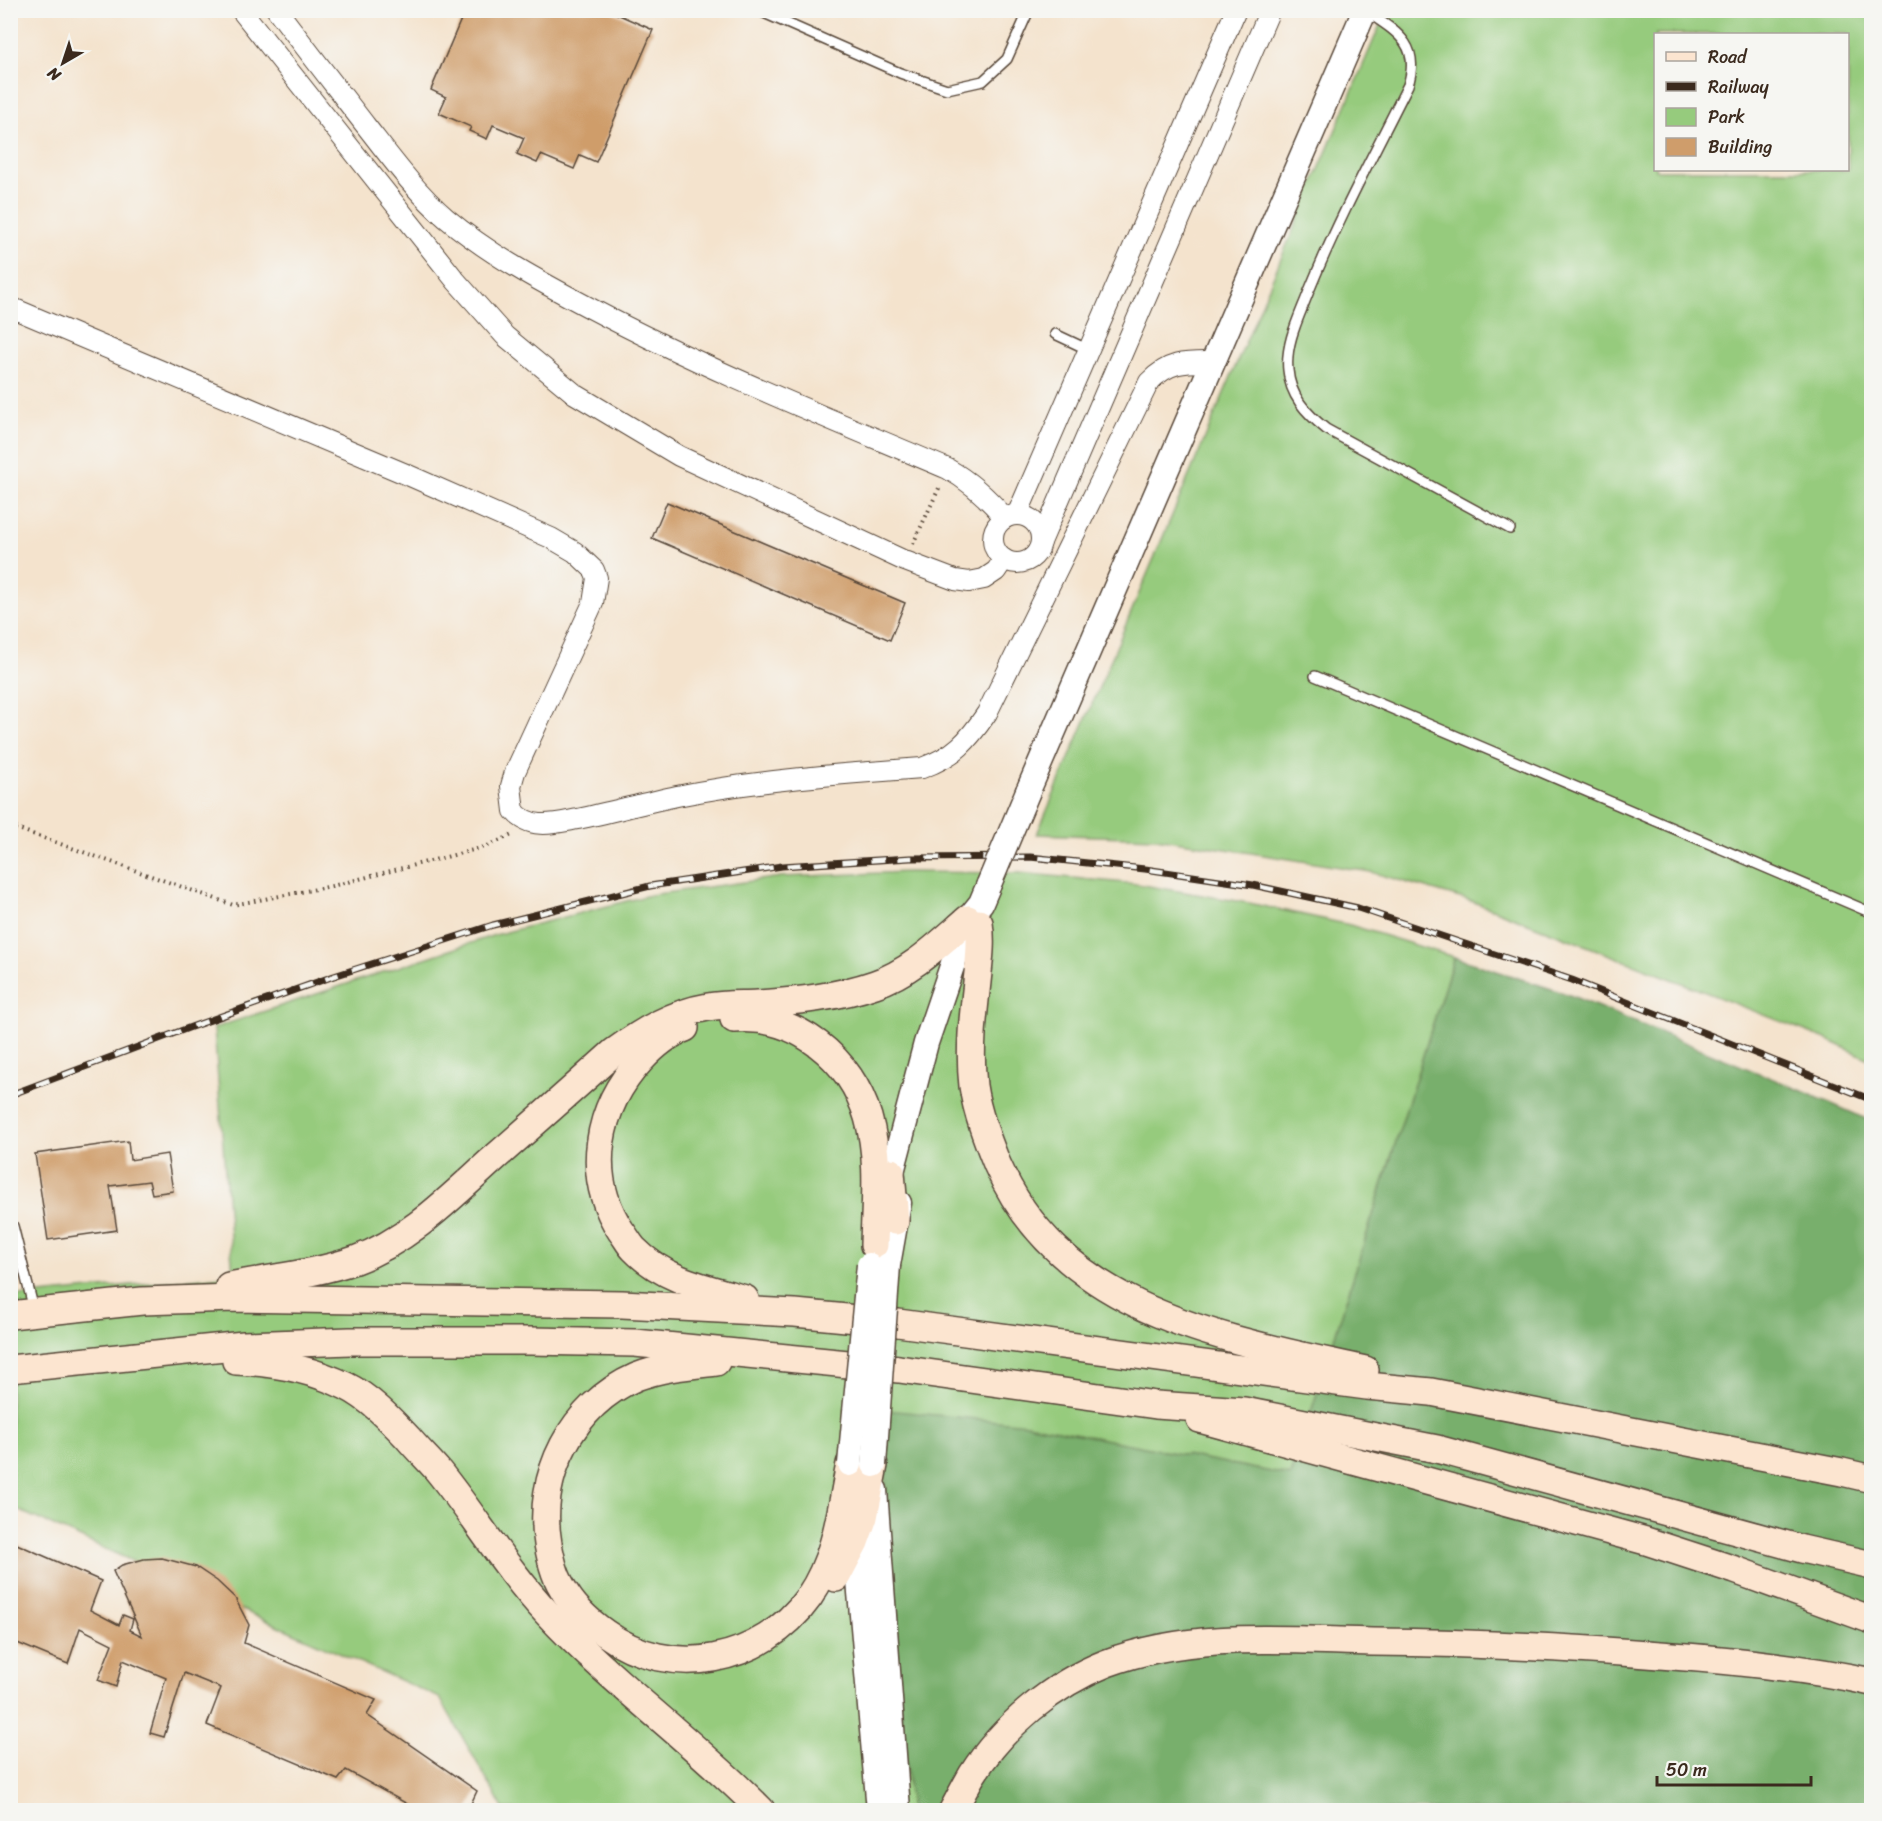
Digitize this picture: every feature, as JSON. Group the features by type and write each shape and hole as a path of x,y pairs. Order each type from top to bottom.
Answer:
{"main road":[{"path":"22,1314 142,1301 318,1270 355,1260 386,1246 417,1225 614,1052 643,1031 674,1017 707,1007 762,1004 835,995 877,984 913,965 979,907"},
{"path":"979,907 981,944 971,1045 974,1088 982,1124 1005,1182 1042,1236 1068,1260 1101,1283 1175,1321 1242,1342 1390,1377 1431,1392"},
{"path":"762,1004 806,1022 827,1036 848,1056 867,1081 882,1111 889,1141 895,1221"},
{"path":"795,1313 694,1286 661,1271 634,1249 614,1219 601,1185 598,1158 603,1129 613,1100 630,1072 651,1049 674,1032 704,1022 741,1018 785,1025 805,1034 841,1065 855,1087 868,1116 874,1151 877,1258"},
{"path":"142,1301 234,1298 565,1303 795,1313 898,1323 1367,1386 1431,1392 1872,1477"},
{"path":"10,1369 244,1345 350,1341 635,1343 899,1369 1156,1406 1244,1411 1437,1449 1802,1549 1872,1565"},
{"path":"124,1357 268,1362 313,1372 348,1386 388,1417 439,1473 497,1552 546,1613 761,1810"},
{"path":"786,1359 715,1362 659,1369 635,1378 611,1392 587,1412 571,1432 556,1459 546,1498 546,1532 552,1563 562,1587 576,1607 594,1625 618,1642 641,1653 674,1659 702,1660 729,1655 756,1645 786,1622 809,1597 827,1564 862,1465"},
{"path":"1156,1406 1216,1425 1646,1541 1735,1569 1872,1620"},
{"path":"497,1552 585,1635 608,1653 654,1670 703,1673 754,1660 794,1634 814,1611 834,1581 855,1542 864,1517 862,1465"},
{"path":"953,1810 972,1775 999,1740 1030,1709 1066,1683 1106,1664 1148,1650 1192,1643 1238,1640 1585,1648 1765,1665 1872,1682"}],"street":[{"path":"242,10 456,280 505,336 575,394 679,456 905,561 955,580 969,582 984,579 996,571 1004,559"},
{"path":"277,10 400,170 446,218 485,248 544,283 720,373 948,469 965,479 1011,517"},
{"path":"1011,517 1089,350 1236,10"},
{"path":"1041,542 1040,532 1035,523 1027,517 1011,517 999,523 993,538 998,553 1004,559 1019,563 1027,561 1039,550 1270,10"},
{"path":"898,1810 879,1565 862,1465 877,1258 891,1173 926,1042 979,907 1365,11"},
{"path":"10,307 551,538 587,562 597,578 593,603 511,786 514,812 527,822 538,824 578,819 676,796 783,779 922,768 943,760 960,748 974,733 987,713 1149,382 1159,372 1183,362 1215,362"},
{"path":"877,1258 895,1221 945,1022 979,907"},
{"path":"855,1542 879,1810"}],"lane":[{"path":"757,10 900,73 947,89 983,81 1007,59 1029,10"},
{"path":"1365,11 1401,36 1408,47 1413,72 1331,238 1296,322 1287,368 1291,385 1309,416 1326,429 1510,530"},
{"path":"1055,334 1089,350"},
{"path":"1316,675 1872,913"},
{"path":"10,1224 13,1226 22,1314"}],"path":[{"path":"905,561 948,469"},
{"path":"10,826 233,905 332,886 485,847 538,824"}],"green space":[{"path":"1386,11 1871,11 1871,1060 1826,1039 1474,902 1371,872 1156,838 1037,834"},
{"path":"908,872 1019,873 1137,884 1249,903 1350,925 1454,957 1291,1476 1027,1424 886,1562 911,1810 504,1810 440,1698 11,1507 10,1297 233,1275 214,1028 495,935 650,895 781,877"},
{"path":"1454,957 1567,994 1871,1121 1871,1810 911,1810 886,1562 886,1410 1027,1424 1291,1476"}],"building":[{"path":"465,10 608,10 653,30 596,162 580,155 574,169 541,155 537,163 517,154 524,138 493,125 487,139 469,131 471,127 439,113 446,97 431,90"},
{"path":"667,502 905,603 890,640 652,538"},
{"path":"128,1141 130,1160 167,1154 173,1191 152,1194 149,1181 110,1186 117,1230 48,1240 35,1154"},
{"path":"10,1541 101,1581 90,1610 119,1625 123,1615 133,1619 130,1630 142,1636 113,1571 122,1565 144,1559 162,1558 196,1567 217,1581 235,1598 249,1625 244,1643 376,1700 367,1715 477,1791 468,1810 418,1810 346,1770 338,1780 207,1725 221,1688 184,1673 164,1737 150,1733 166,1678 123,1660 116,1687 98,1680 112,1644 80,1628 68,1664 10,1640"}],"railway":[{"path":"10,1095 334,976 493,925 650,886 782,866 910,858 1030,857 1145,869 1253,885 1358,908 1572,980 1872,1100"}]}
